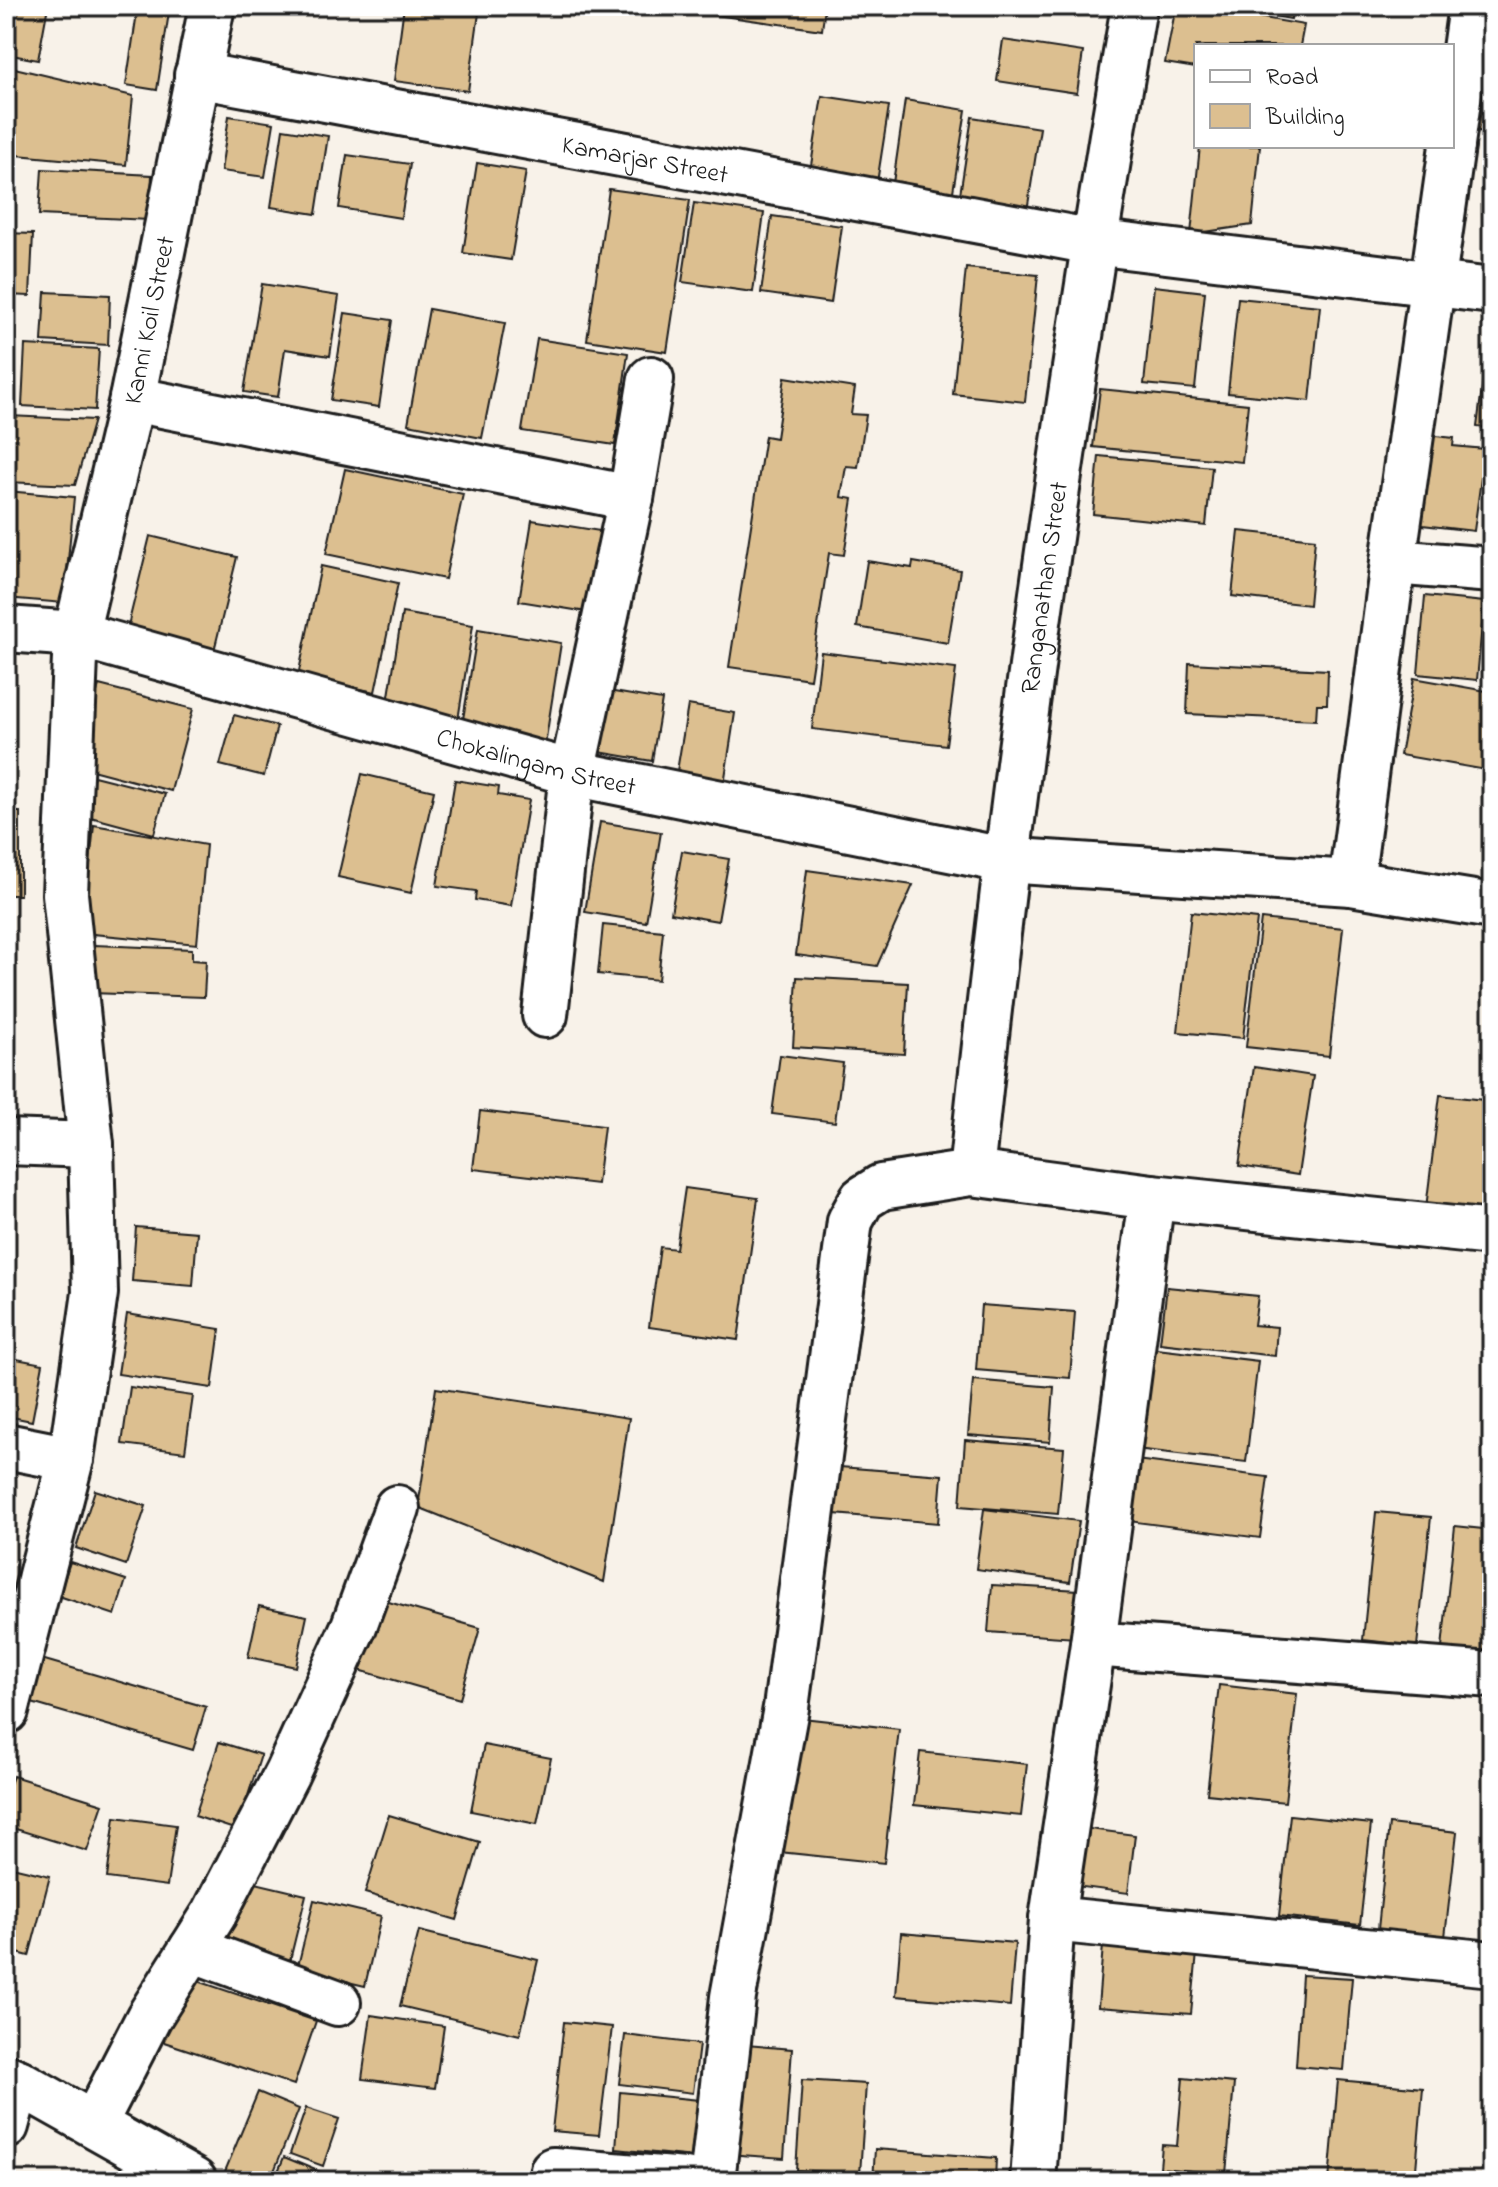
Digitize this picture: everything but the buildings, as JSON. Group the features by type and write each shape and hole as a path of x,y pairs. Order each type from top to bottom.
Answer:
{"street":[{"name":"Kanni Koil Street","path":"6,1711 71,1459 95,1293 91,1145 65,894 76,634 132,399 212,6"},
{"name":"Ranganathan Street","path":"971,1173 1004,860 1093,242 1134,6"},
{"path":"1454,130 1471,6"},
{"name":"Kamarjar Street","path":"197,75 1093,242 1492,291"},
{"path":"1351,883 1452,148"},
{"path":"545,1015 572,773 631,498 651,379"},
{"path":"132,399 631,498"},
{"path":"1393,562 1492,570"},
{"name":"Chokalingam Street","path":"6,629 76,634 572,773 1004,860 1351,883 1492,906"},
{"path":"6,1142 91,1145"},
{"path":"712,2181 733,1997 786,1708 850,1221 862,1199 881,1187 971,1173 1152,1197 1492,1233"},
{"path":"1033,2181 1052,1919 1093,1644 1152,1197"},
{"path":"6,1446 71,1459"},
{"path":"94,2124 149,2017 214,1914 287,1773 354,1626 397,1508"},
{"path":"1093,1644 1492,1675"},
{"path":"1052,1919 1492,1964"},
{"path":"192,1949 338,2003"},
{"path":"6,2126 12,2080 194,2181"},
{"path":"553,2170 685,2181"}]}
